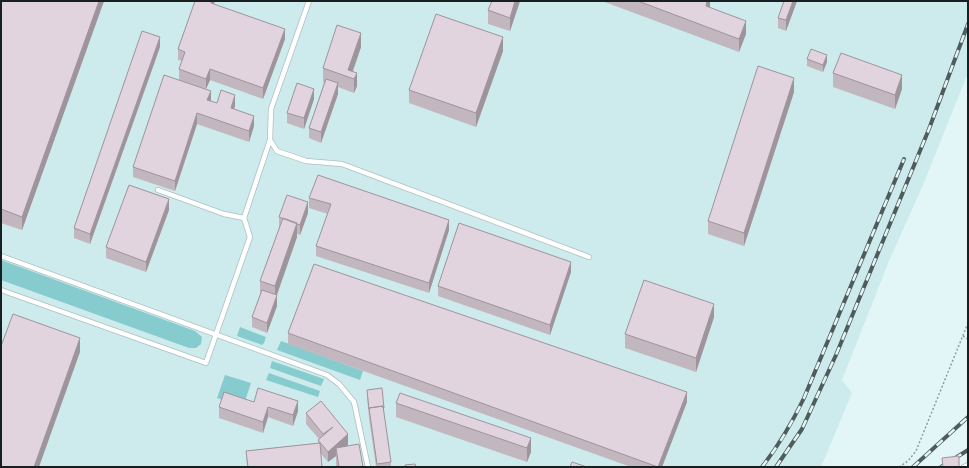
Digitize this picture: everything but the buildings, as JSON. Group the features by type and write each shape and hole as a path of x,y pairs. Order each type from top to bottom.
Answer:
{"lane":[{"path":"1,290 206,362 250,238 244,218 270,140 270,109 309,1"},
{"path":"270,140 277,151 306,161 342,164 590,257"},
{"path":"158,190 224,214 244,218"},
{"path":"1,256 327,375 339,384 354,402 368,467"},
{"path":"964,467 968,465"}],"path":[{"path":"899,467 908,461 916,451 968,323"},
{"path":"963,336 968,339"}],"shaded area":[{"path":"1,1 968,1 968,73 923,185 889,261 842,380 852,393 821,467 1,467"},
{"path":"1,260 195,331 202,337 201,344 196,348 189,348 1,280"},
{"path":"240,327 266,337 264,343 262,345 237,336"},
{"path":"281,341 363,371 360,380 277,350"},
{"path":"272,361 324,379 321,386 270,368"},
{"path":"269,373 320,391 318,397 266,380"},
{"path":"225,375 251,383 243,407 217,398"}],"railway":[{"path":"776,467 802,429 836,355 929,129 968,24"},
{"path":"762,467 785,434 804,398 904,159"},
{"path":"913,467 968,417"},
{"path":"941,467 968,450"}]}
